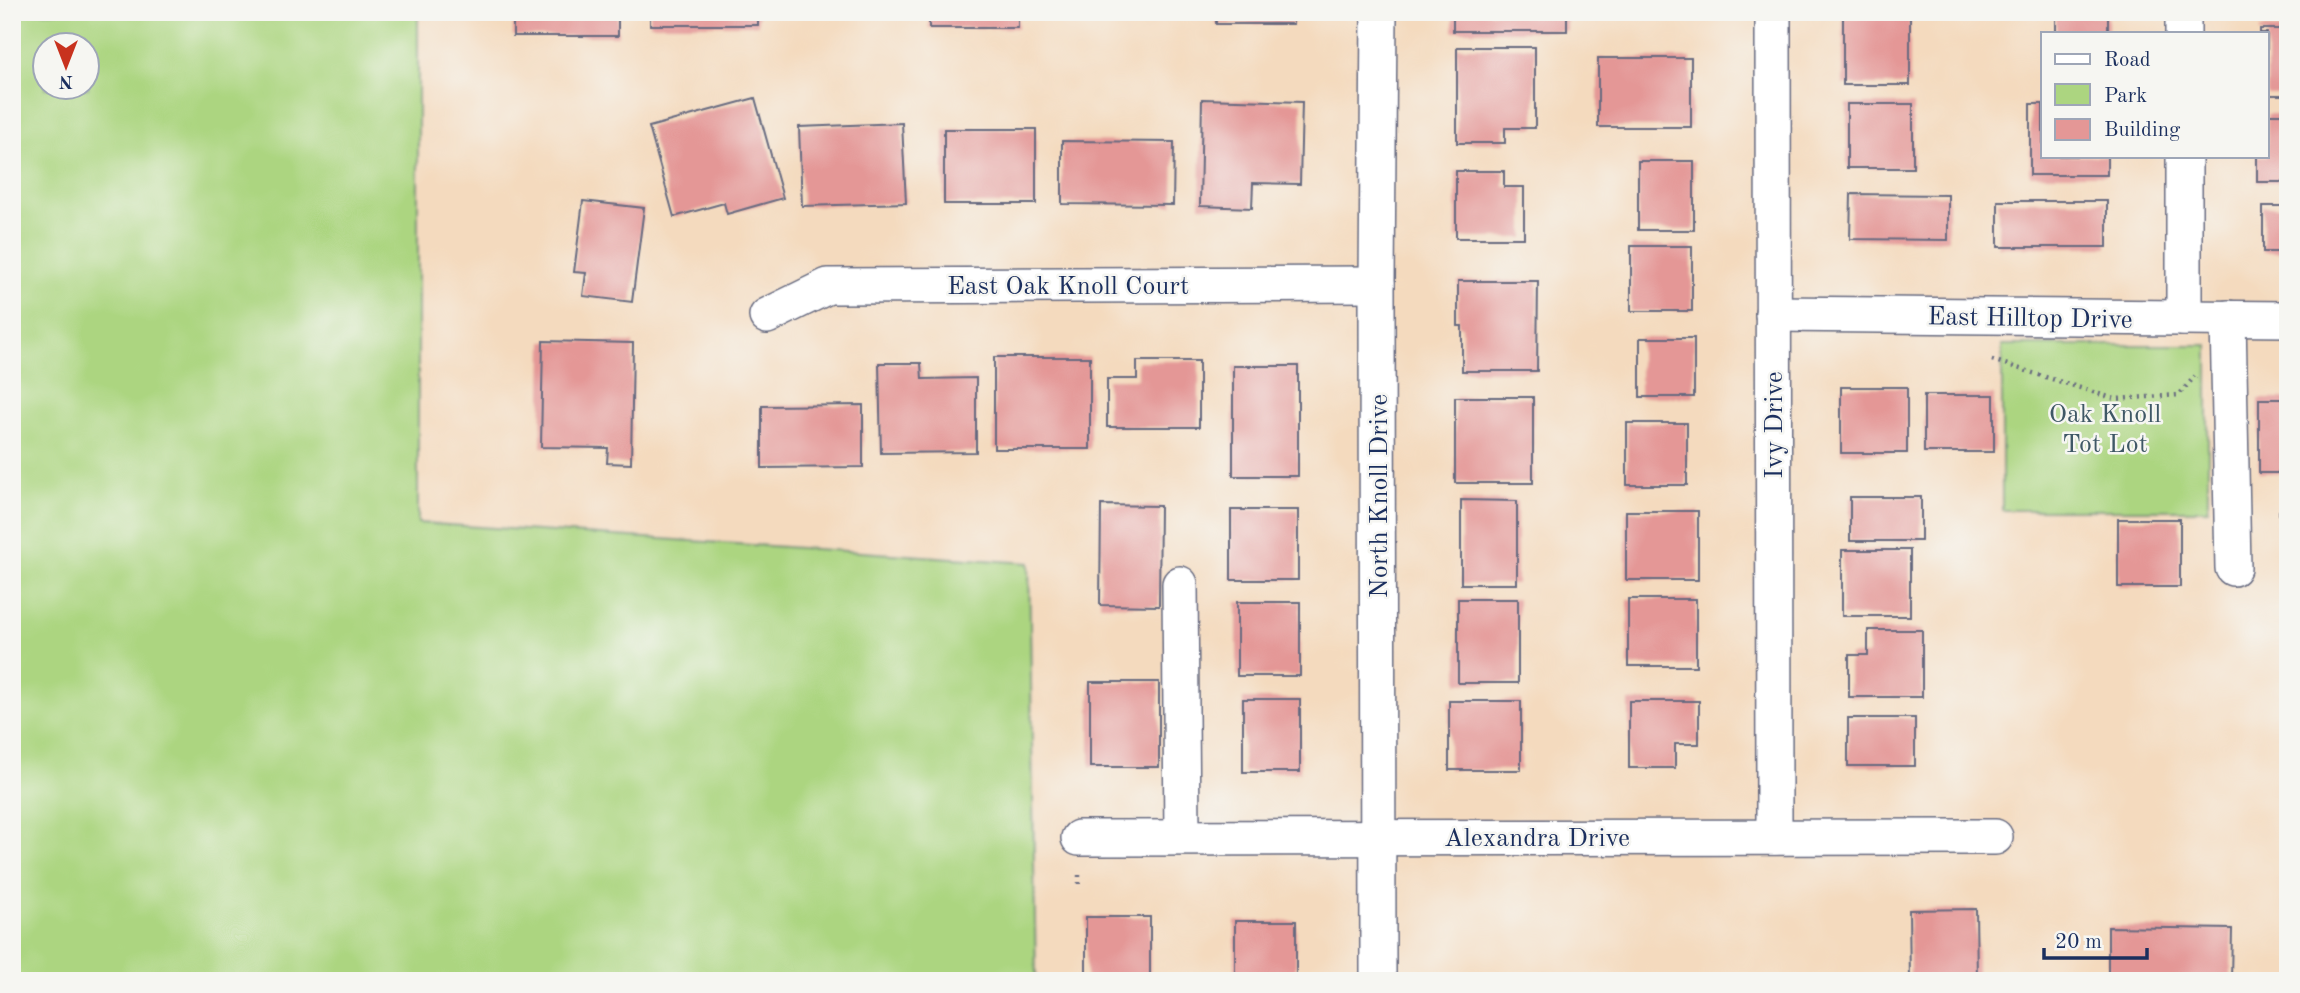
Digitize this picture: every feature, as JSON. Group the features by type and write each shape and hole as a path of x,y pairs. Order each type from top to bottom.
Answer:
{"street":[{"name":"North Knoll Drive","path":"1378,981 1379,12"},
{"name":"Ivy Drive","path":"1773,12 1774,837"},
{"path":"2183,12 2183,32"},
{"path":"2184,158 2184,318"},
{"name":"East Oak Knoll Court","path":"767,316 828,286 1377,284"},
{"name":"East Hilltop Drive","path":"1773,314 2288,319"},
{"path":"2228,318 2232,568"},
{"path":"1180,584 1182,836"},
{"name":"Alexandra Drive","path":"1079,838 1995,837"}],"path":[{"path":"1992,360 2115,400 2179,395 2200,370"}],"green space":[{"path":"12,12 418,12 418,523 1029,563 1036,981 12,981"},
{"name":"Oak Knoll Tot Lot","path":"2002,345 2208,345 2208,510 2002,510"}],"building":[{"path":"513,12 618,12 618,36 513,36"},
{"path":"650,12 758,12 758,25 650,25"},
{"path":"797,12 881,12 881,15 797,15"},
{"path":"929,12 1018,12 1018,28 929,28"},
{"path":"1079,12 1142,12 1142,17 1079,17"},
{"path":"1216,12 1293,12 1293,24 1216,24"},
{"path":"1453,12 1567,12 1567,31 1453,31"},
{"path":"2056,16 2108,16 2108,32 2056,32"},
{"path":"1843,17 1910,17 1910,85 1843,85"},
{"path":"2260,29 2288,29 2288,95 2268,95 2268,32 2260,32"},
{"path":"1457,47 1535,47 1535,128 1505,128 1505,143 1457,143"},
{"path":"1598,58 1691,58 1691,127 1598,127"},
{"path":"755,98 783,198 727,214 724,203 674,217 649,127"},
{"path":"1202,99 1302,102 1300,184 1253,183 1252,208 1200,206"},
{"path":"1847,104 1913,104 1913,168 1847,168"},
{"path":"2030,104 2041,104 2041,158 2107,158 2107,175 2030,175"},
{"path":"2268,114 2288,114 2288,182 2257,182 2257,158 2268,158"},
{"path":"902,123 906,203 802,206 799,127"},
{"path":"944,129 1036,129 1036,204 944,204"},
{"path":"1062,141 1174,142 1173,205 1062,204"},
{"path":"1638,161 1694,161 1694,230 1638,230"},
{"path":"1456,171 1504,171 1504,187 1524,187 1524,238 1456,238"},
{"path":"1851,194 1948,195 1948,240 1850,239"},
{"path":"583,201 644,208 632,302 583,296 586,273 574,272"},
{"path":"1998,201 2107,201 2107,247 1998,247"},
{"path":"2263,206 2288,206 2288,252 2263,252"},
{"path":"1631,246 1692,246 1692,311 1631,311"},
{"path":"1458,281 1538,281 1537,371 1462,371"},
{"path":"1640,338 1694,338 1694,397 1640,397"},
{"path":"543,341 633,343 631,464 607,463 608,448 541,447"},
{"path":"994,357 1090,357 1090,449 994,449"},
{"path":"1137,361 1199,361 1199,427 1107,427 1107,379 1137,379"},
{"path":"879,363 921,363 922,379 976,378 976,452 881,453"},
{"path":"1233,366 1298,366 1298,476 1233,476"},
{"path":"1841,387 1907,387 1907,453 1841,453"},
{"path":"1924,395 1994,395 1994,452 1924,452"},
{"path":"1455,397 1533,397 1533,483 1455,483"},
{"path":"2259,399 2288,399 2288,473 2259,473"},
{"path":"863,405 863,467 762,468 762,406"},
{"path":"1627,423 1687,423 1687,485 1627,485"},
{"path":"1850,497 1921,497 1921,541 1850,541"},
{"path":"1461,500 1517,501 1517,584 1461,584"},
{"path":"1101,505 1160,506 1159,606 1100,605"},
{"path":"1231,510 1298,510 1298,580 1231,580"},
{"path":"1626,511 1698,511 1698,580 1626,580"},
{"path":"2279,511 2288,511 2288,582 2279,582"},
{"path":"2118,519 2180,519 2180,587 2118,587"},
{"path":"1842,550 1910,550 1910,616 1842,616"},
{"path":"1458,599 1518,599 1518,683 1458,683"},
{"path":"1628,599 1696,599 1696,666 1628,666"},
{"path":"1237,602 1300,602 1300,676 1237,676"},
{"path":"1868,630 1922,630 1922,697 1849,697 1849,655 1868,655"},
{"path":"1090,682 1159,682 1159,767 1090,767"},
{"path":"1243,699 1300,699 1300,772 1243,772"},
{"path":"1449,701 1521,701 1521,770 1449,770"},
{"path":"1629,701 1699,701 1699,744 1675,744 1675,768 1629,768"},
{"path":"1848,718 1915,718 1915,766 1848,766"},
{"path":"1976,909 1977,981 1910,981 1909,910"},
{"path":"1086,917 1150,917 1150,981 1086,981"},
{"path":"1235,921 1296,921 1296,977 1235,977"},
{"path":"2108,927 2232,929 2231,981 2108,981"}]}
